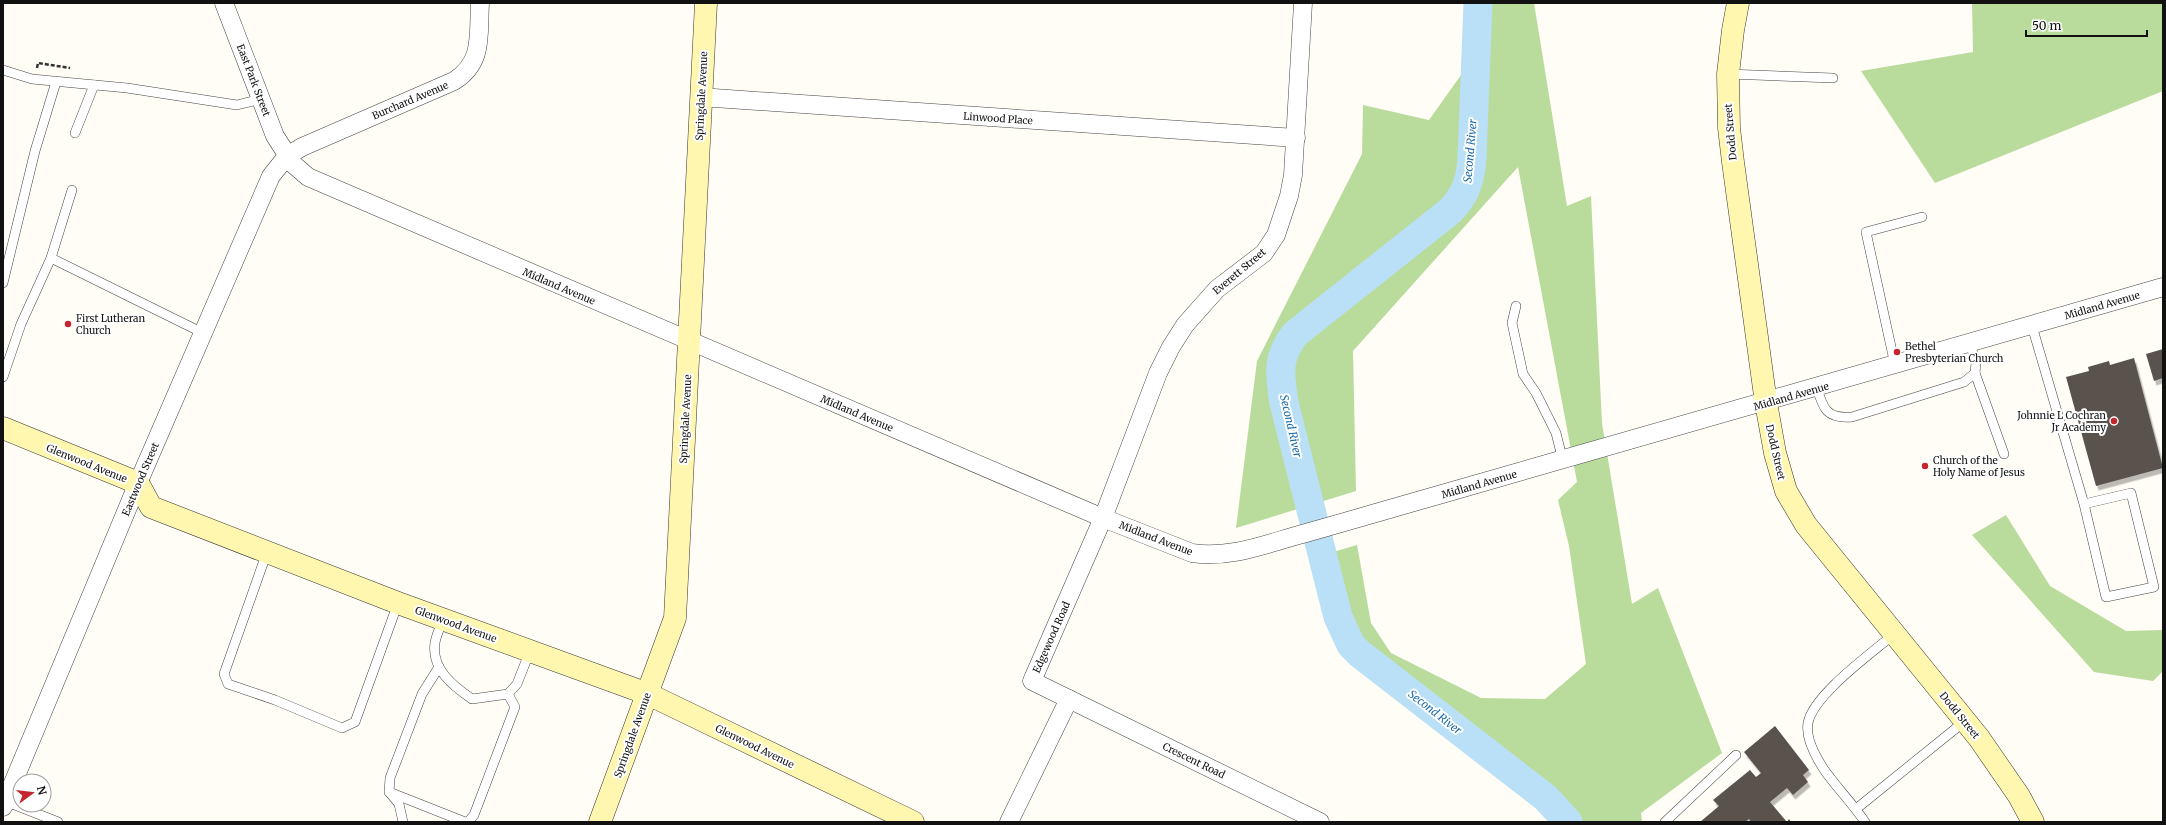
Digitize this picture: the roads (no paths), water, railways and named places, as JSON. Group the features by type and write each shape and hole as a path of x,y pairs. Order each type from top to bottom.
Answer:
{"street":[{"name":"East Park Street","path":"224,3 276,136 287,156"},
{"name":"Burchard Avenue","path":"287,156 312,142 454,81 465,74 472,65 476,55 480,3"},
{"name":"Springdale Avenue","path":"600,822 676,618 700,97 706,3"},
{"name":"Everett Street","path":"1103,518 1158,373 1170,347 1185,325 1217,289 1264,253 1276,236 1293,175 1303,3"},
{"name":"Dodd Street","path":"1738,3 1728,74 1729,135 1766,403 1780,471 1786,491 1795,509 1965,721 2019,796 2033,822"},
{"name":"Linwood Place","path":"700,97 1296,138"},
{"name":"Eastwood Street","path":"4,804 138,483 271,176 287,156"},
{"name":"Midland Avenue","path":"287,156 300,171 318,182 1103,518 1192,553 1208,555 1224,555 1242,551 1328,527 1766,403 2163,287"},
{"name":"Glenwood Avenue","path":"3,428 138,483 151,507 398,602 648,694 913,822"},
{"name":"Edgewood Road","path":"1069,699 1032,681 1103,518"},
{"path":"1009,822 1069,699"},
{"name":"Crescent Road","path":"1069,699 1320,822"}],"lane":[{"path":"3,70 32,79 127,88 237,105 261,99"},
{"path":"1728,74 1833,78"},
{"path":"3,283 35,151 56,82"},
{"path":"76,133 94,85"},
{"path":"3,377 22,324 51,258 72,190"},
{"path":"1895,365 1866,232 1922,217"},
{"path":"51,258 203,333"},
{"path":"1516,306 1512,324 1523,374 1536,394 1556,433 1563,460"},
{"path":"2032,326 2084,504 2106,597 2154,587 2131,494 2084,504"},
{"path":"1970,343 1976,363 1975,373 2004,454"},
{"path":"1817,388 1822,407 1835,416 1843,418 1964,382 1975,373"},
{"path":"267,552 224,674 225,679 228,684 275,700 342,728 355,722 398,602"},
{"path":"444,619 435,643 438,667 452,685 472,699 508,694 517,684 530,651"},
{"path":"1865,822 1825,770 1809,742 1808,724 1813,709 1835,684 1894,634"},
{"path":"403,822 399,804 389,792 390,778 422,694 438,667"},
{"path":"389,792 467,822 474,815 515,707 508,694"},
{"path":"1856,809 1965,721"},
{"path":"1665,822 1736,755"},
{"path":"4,804 58,822"}],"waterway":[{"name":"Second River","path":"1478,3 1471,165 1469,180 1464,193 1450,211 1295,334 1282,359 1281,384 1284,403 1338,617 1351,645 1360,654 1546,798 1568,822"}],"place":[{"name":"First Lutheran Church","path":"68,324"},
{"name":"Bethel Presbyterian Church","path":"1897,352"},
{"name":"Johnnie L Cochran Jr Academy","path":"2114,421"},
{"name":"Church of the Holy Name of Jesus","path":"1925,466"}]}
